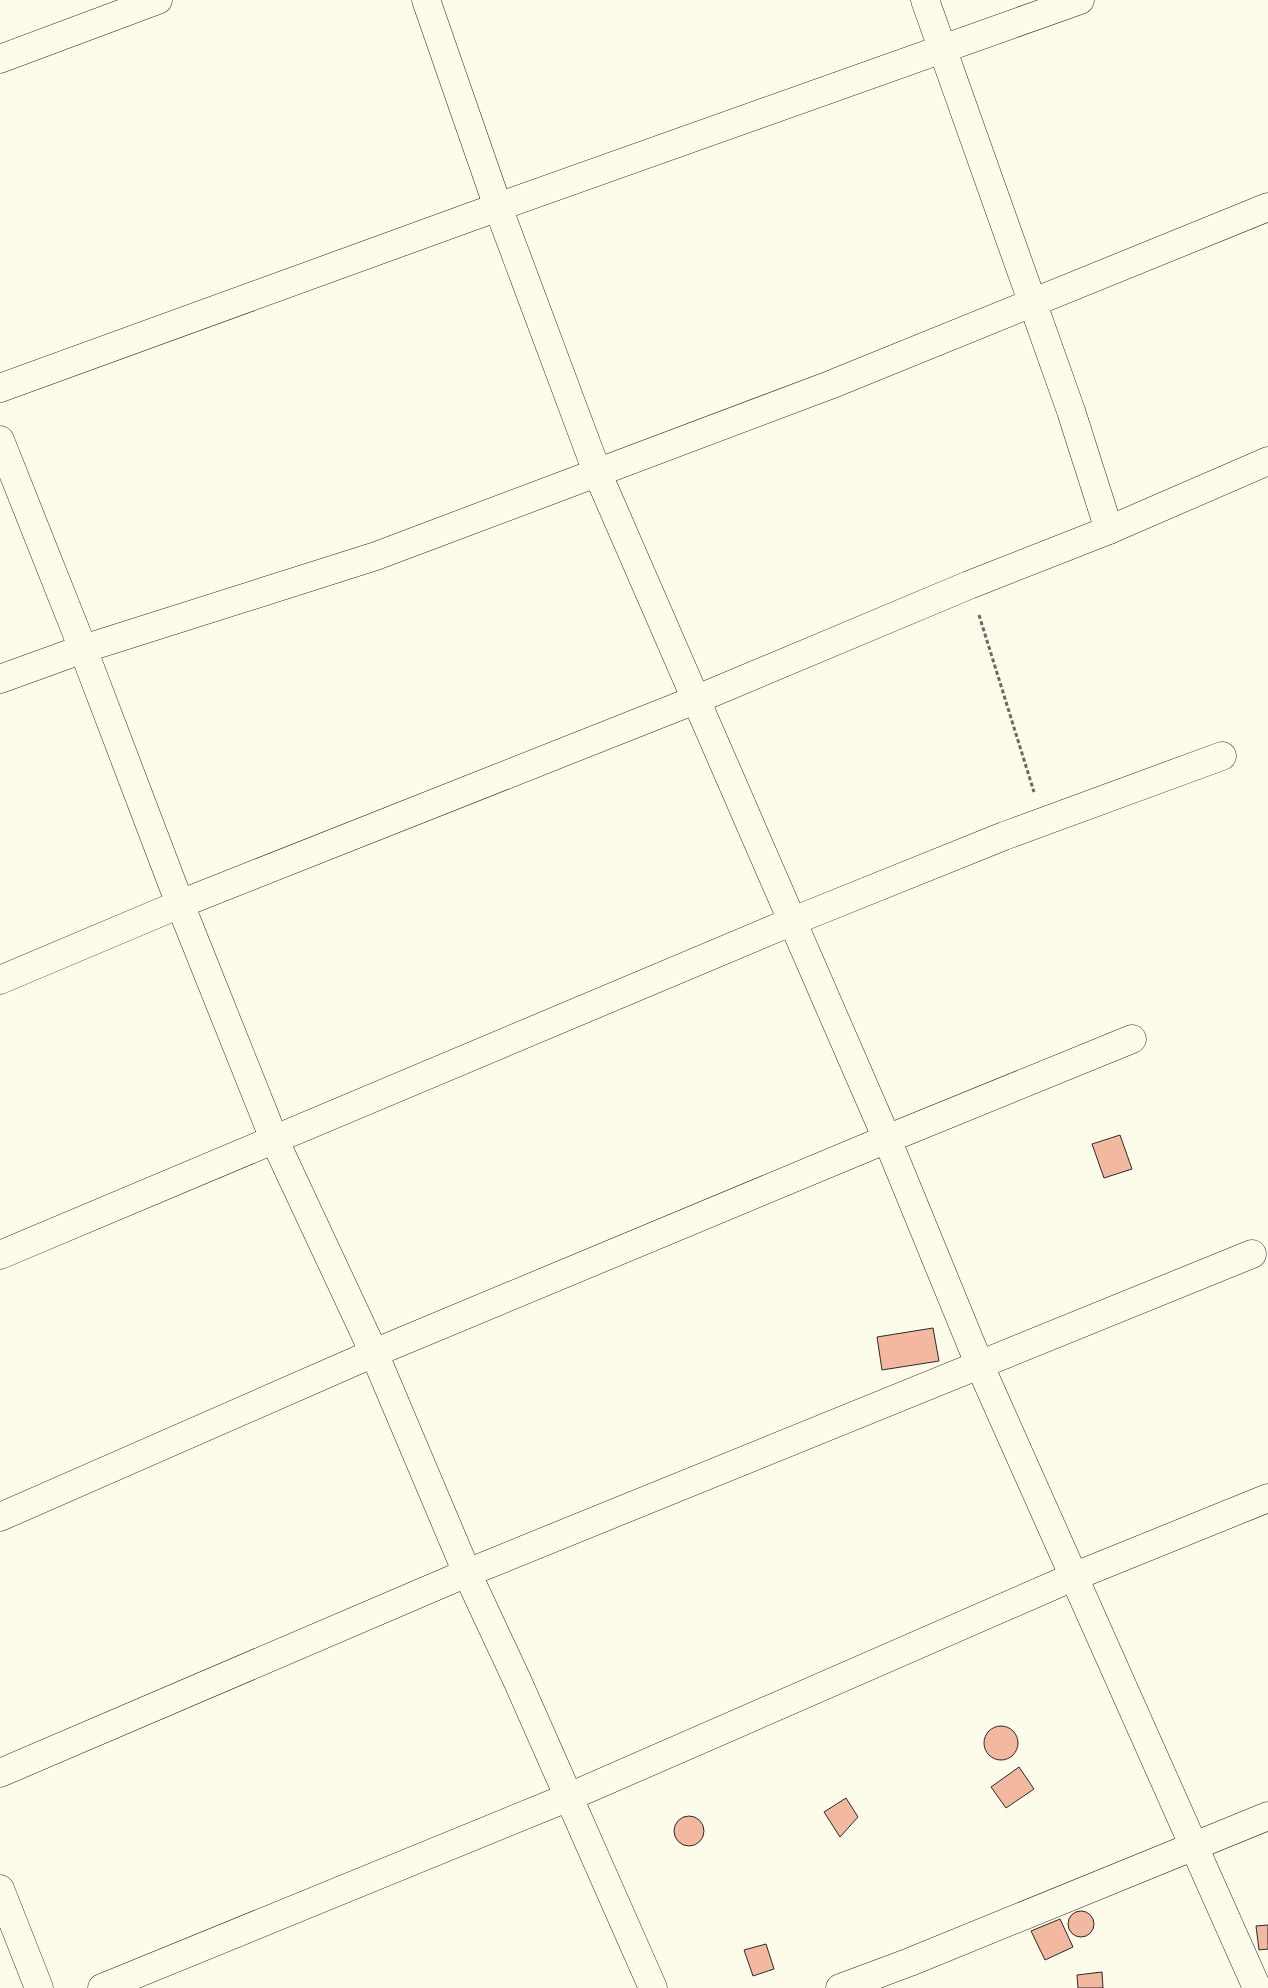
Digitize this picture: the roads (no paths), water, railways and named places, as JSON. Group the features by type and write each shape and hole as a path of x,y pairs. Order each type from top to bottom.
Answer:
{"street":[{"path":"0,60 158,0"},
{"path":"426,0 498,207 597,472 886,1139 980,1366 1073,1577 1195,1845 1257,1988"},
{"path":"926,0 1071,411 1110,530"},
{"path":"0,388 498,207 1080,0"},
{"path":"0,680 83,649 376,556 830,385 1268,207"},
{"path":"0,440 83,649 180,904 274,1139 374,1353 467,1573 569,1797 652,1988"},
{"path":"0,980 180,904 695,700 969,585 1110,530 1268,461"},
{"path":"0,1254 792,921 1004,836 1222,756"},
{"path":"0,1517 374,1353 886,1139 1132,1039"},
{"path":"0,1773 467,1573 1252,1254"},
{"path":"102,1988 569,1797 1073,1577 1268,1498"},
{"path":"840,1988 910,1962 1268,1816"},
{"path":"0,1889 39,1988"}]}
